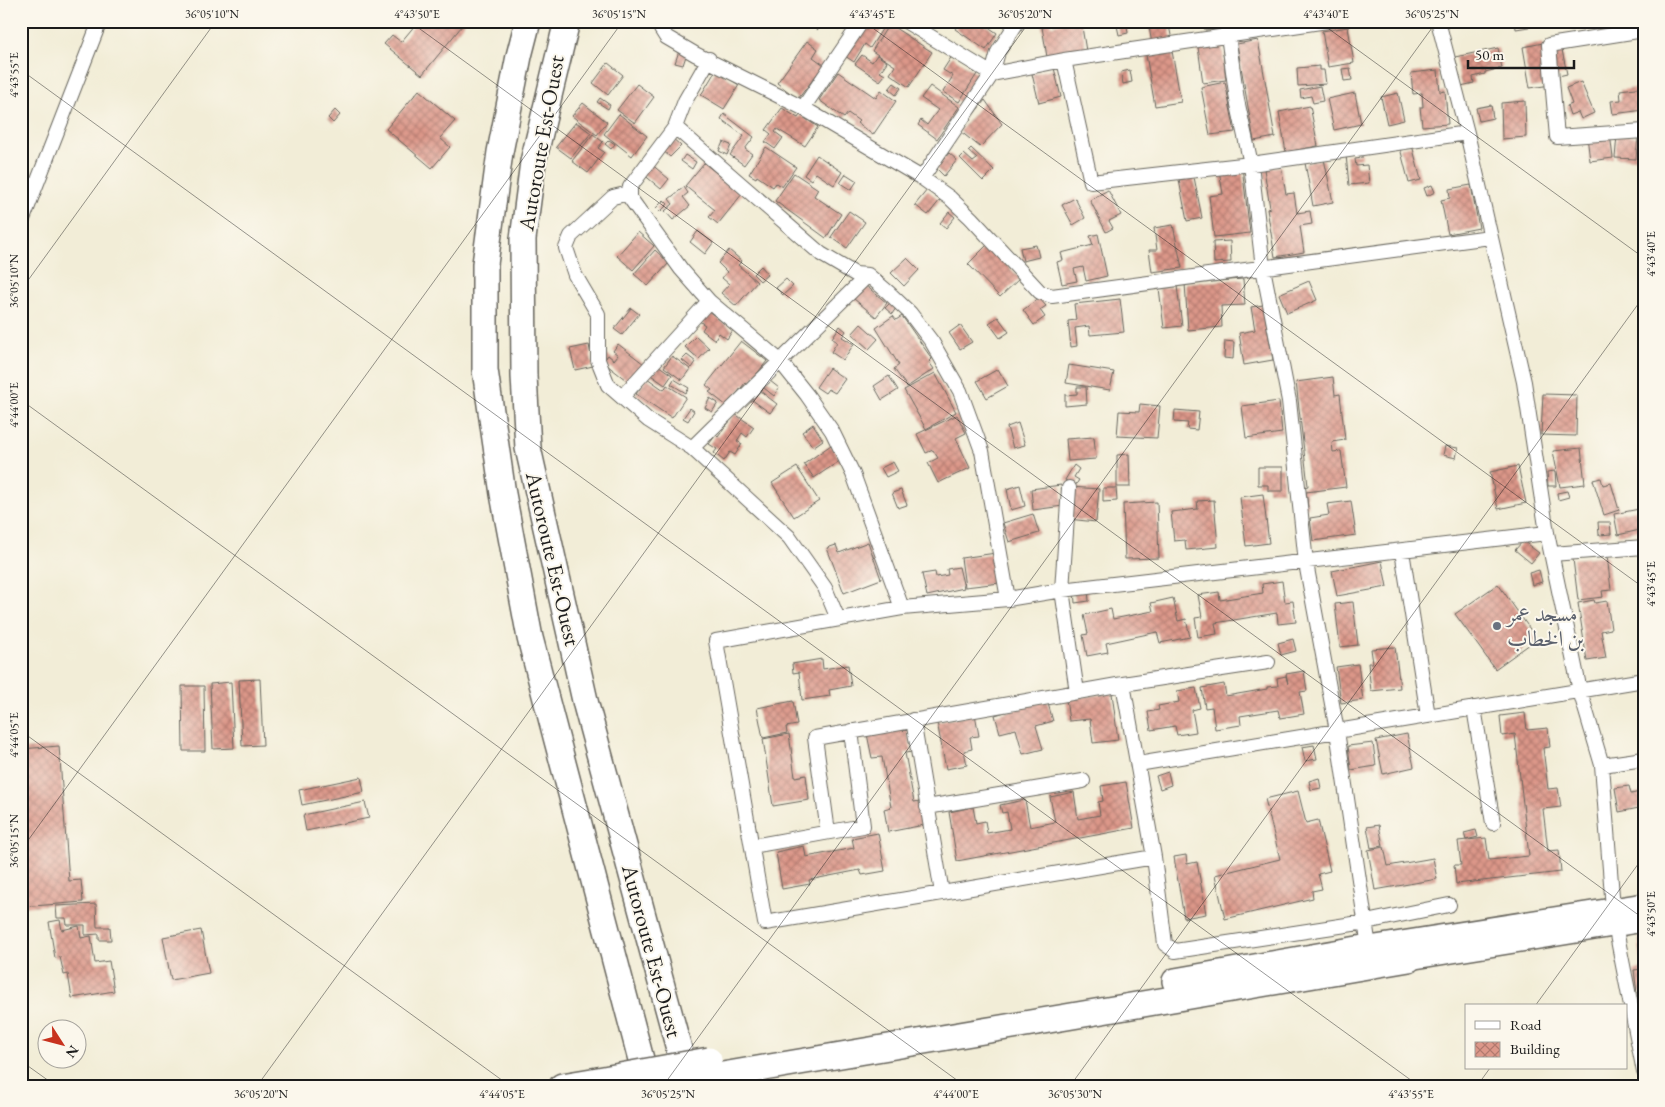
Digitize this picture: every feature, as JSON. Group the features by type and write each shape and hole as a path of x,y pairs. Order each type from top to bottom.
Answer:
{"highway":[{"name":"Autoroute Est-Ouest","path":"528,21 500,152 485,264 485,370 503,494 530,638 648,1086"},
{"name":"Autoroute Est-Ouest","path":"566,21 533,162 523,239 524,367 528,448 586,705 703,1074"},
{"path":"666,1086 703,1074 1370,948"},
{"path":"562,1086 598,1080 703,1074 1409,959"}],"main road":[{"path":"1409,959 1614,917 1644,904"},
{"path":"1370,948 1614,917 1644,921"}],"street":[{"path":"21,224 100,21"},
{"path":"663,21 661,29 666,37 695,54 709,59 803,108 922,178 950,198 1040,292 1046,295 1052,296 1490,237"},
{"path":"803,108 862,21"},
{"path":"904,21 992,74 1064,60 1327,21"},
{"path":"922,178 992,74 998,52 1018,21"},
{"path":"1226,21 1237,100 1251,164 1263,268 1289,401 1306,563 1337,731 1370,948"},
{"path":"1438,21 1467,133 1524,382 1547,533 1580,691 1602,765 1614,917 1644,1072"},
{"path":"1644,30 1549,45 1557,137 1644,131"},
{"path":"628,193 630,187 675,127 685,101 709,59"},
{"path":"1064,60 1091,182 1251,164 1467,133"},
{"path":"675,127 821,254 855,274 868,275 910,313 932,342 960,391 982,451 1008,599"},
{"path":"628,193 681,269 709,301 779,360 807,395 832,431 854,474 902,608"},
{"path":"628,193 613,197 571,236 566,248 575,275 598,314 598,360 608,385 648,420 692,448 788,537 825,588 838,619"},
{"path":"692,448 779,360 868,275"},
{"path":"622,397 709,301"},
{"path":"1068,488 1062,590 1077,692"},
{"path":"1154,857 765,922 716,641 902,608 1008,599 1062,590 1306,563 1547,533"},
{"path":"1552,554 1644,547"},
{"path":"1402,551 1428,716"},
{"path":"828,832 815,738 1123,684 1268,662"},
{"path":"1138,764 1644,680"},
{"path":"1123,684 1154,857 1165,944 1175,951 1366,922 1449,905"},
{"path":"1474,708 1493,822"},
{"path":"913,720 942,893"},
{"path":"752,846 863,826 850,731"},
{"path":"1602,765 1644,759"},
{"path":"927,807 1083,781"}],"building":[{"path":"413,21 466,21 422,75 384,44 392,35 401,42 416,24"},
{"path":"815,21 822,24 818,30 812,25"},
{"path":"869,21 886,23 870,48 865,44 854,62 845,56"},
{"path":"960,21 980,21 997,33 986,50 955,29"},
{"path":"1041,21 1050,21 1051,26 1068,21 1081,21 1086,51 1047,57"},
{"path":"1116,21 1138,21 1138,24 1127,26 1128,33 1119,35"},
{"path":"1148,21 1168,21 1172,40 1152,44"},
{"path":"1204,21 1218,21 1219,29 1205,30"},
{"path":"1237,21 1257,21 1258,24 1238,28"},
{"path":"1515,21 1535,21 1535,26 1516,29"},
{"path":"889,24 932,52 909,87 890,74 895,66 872,51"},
{"path":"1348,27 1354,63 1328,67 1322,31"},
{"path":"1258,40 1275,137 1254,141 1237,44"},
{"path":"807,41 818,49 813,57 824,65 798,99 777,83"},
{"path":"1543,43 1551,85 1530,88 1523,47"},
{"path":"1222,44 1226,80 1203,83 1198,47"},
{"path":"1498,48 1502,68 1473,77 1474,83 1461,86 1455,57"},
{"path":"1562,50 1567,74 1554,77 1549,53"},
{"path":"679,51 687,53 683,65 675,63"},
{"path":"1172,51 1181,102 1155,106 1146,55"},
{"path":"862,55 872,62 877,55 887,62 880,72 885,75 880,81 855,64"},
{"path":"952,56 977,74 959,102 943,92 953,76 943,70"},
{"path":"608,63 623,75 608,95 593,83"},
{"path":"1320,66 1320,70 1324,70 1326,84 1298,86 1297,68"},
{"path":"1054,68 1061,97 1039,103 1032,74"},
{"path":"1350,68 1352,80 1344,81 1342,69"},
{"path":"716,70 739,85 724,109 701,95"},
{"path":"1130,70 1132,82 1123,84 1121,72"},
{"path":"1438,70 1440,92 1445,91 1448,124 1422,126 1420,107 1423,107 1422,93 1413,94 1411,73"},
{"path":"838,72 876,98 881,90 896,101 873,135 857,123 859,121 848,113 844,118 819,100"},
{"path":"1225,82 1235,132 1210,135 1201,87"},
{"path":"1581,82 1594,113 1581,119 1578,112 1570,115 1567,106 1572,104 1566,88"},
{"path":"894,83 901,88 896,95 889,89"},
{"path":"637,84 654,97 635,123 617,110"},
{"path":"930,86 959,107 937,139 918,125 921,120 927,125 938,110 921,98"},
{"path":"1320,86 1323,101 1313,103 1311,96 1301,98 1300,90"},
{"path":"1644,87 1644,110 1613,114 1611,101 1621,100 1620,90"},
{"path":"419,90 455,121 440,138 450,147 432,168 386,129"},
{"path":"1355,93 1361,124 1334,130 1327,99"},
{"path":"1398,93 1404,120 1387,124 1381,97"},
{"path":"600,98 610,105 608,109 597,102"},
{"path":"985,100 1002,124 980,147 960,131"},
{"path":"1525,101 1526,137 1502,139 1501,103"},
{"path":"583,103 607,122 597,135 572,116"},
{"path":"1491,105 1493,118 1479,121 1476,108"},
{"path":"1310,106 1318,146 1286,152 1279,112"},
{"path":"782,108 798,118 800,115 818,127 805,146 777,129 775,132 783,138 775,149 765,142 771,134 766,130"},
{"path":"335,110 340,115 333,123 328,118"},
{"path":"619,114 647,136 632,156 604,134"},
{"path":"724,114 754,137 745,149 752,154 744,165 730,155 744,136 721,119"},
{"path":"576,122 591,133 571,158 556,147"},
{"path":"593,134 603,142 598,148 604,152 588,173 572,161"},
{"path":"1610,134 1613,158 1590,161 1587,136"},
{"path":"1617,135 1638,137 1636,159 1615,158"},
{"path":"1641,135 1644,135 1644,155 1640,154"},
{"path":"670,136 681,146 670,157 660,148"},
{"path":"609,140 615,144 611,149 605,144"},
{"path":"723,142 731,145 727,155 719,151"},
{"path":"1412,145 1421,180 1409,183 1400,148"},
{"path":"766,147 796,167 782,187 776,183 773,187 757,176 756,178 749,174"},
{"path":"971,148 994,170 983,181 960,158 964,154 973,162 977,159 968,151"},
{"path":"949,153 957,160 944,176 936,168"},
{"path":"1362,153 1362,158 1355,159 1356,166 1367,165 1369,183 1349,185 1346,155"},
{"path":"685,155 696,162 692,169 681,161"},
{"path":"817,155 842,172 834,185 816,173 811,180 804,175"},
{"path":"1324,159 1333,202 1313,206 1305,163"},
{"path":"650,163 669,179 661,189 642,173"},
{"path":"704,163 742,194 718,224 709,217 715,210 685,186"},
{"path":"1281,166 1286,194 1294,193 1297,213 1310,211 1312,224 1300,226 1304,252 1275,257 1267,209 1270,208 1264,169"},
{"path":"1242,167 1250,233 1214,237 1209,196 1223,194 1219,170"},
{"path":"794,173 818,189 814,196 841,214 826,238 775,201"},
{"path":"846,174 857,181 851,190 840,183"},
{"path":"1194,177 1202,218 1187,221 1179,180"},
{"path":"1432,185 1435,192 1427,196 1424,188"},
{"path":"1471,185 1479,228 1448,234 1441,200 1450,198 1449,189"},
{"path":"684,187 688,193 683,197 690,206 673,220 665,211 673,204 669,199"},
{"path":"927,190 940,200 928,215 915,205"},
{"path":"1108,190 1121,215 1109,221 1113,228 1106,232 1090,200"},
{"path":"1075,198 1085,218 1073,225 1062,205"},
{"path":"664,200 668,204 660,212 656,208"},
{"path":"849,211 865,222 847,248 831,237"},
{"path":"949,212 955,217 946,228 940,223"},
{"path":"1173,225 1182,268 1152,272 1149,250 1157,250 1154,228"},
{"path":"698,231 713,243 705,254 690,242"},
{"path":"638,232 654,246 633,270 617,256"},
{"path":"1098,234 1107,276 1086,281 1083,267 1074,269 1077,281 1062,284 1057,262 1063,260 1061,253 1093,245 1090,236"},
{"path":"1230,241 1231,262 1214,263 1213,242"},
{"path":"987,245 1020,278 1000,297 968,264"},
{"path":"1036,245 1039,257 1023,261 1020,248"},
{"path":"655,250 669,263 648,286 634,274"},
{"path":"729,250 742,261 738,265 757,282 736,306 721,293 729,284 722,278 727,272 718,263"},
{"path":"907,258 919,270 904,286 891,273"},
{"path":"761,266 768,274 760,281 753,274"},
{"path":"786,279 793,286 783,295 776,288"},
{"path":"1243,279 1245,305 1221,306 1222,327 1188,330 1185,283"},
{"path":"1309,281 1317,300 1287,313 1279,294"},
{"path":"865,285 887,303 876,317 854,299"},
{"path":"1177,286 1182,326 1164,328 1159,288"},
{"path":"1039,298 1046,306 1040,310 1045,317 1034,325 1023,310"},
{"path":"1120,299 1124,332 1090,335 1089,326 1075,328 1077,346 1071,347 1068,321 1076,320 1074,304"},
{"path":"890,303 896,308 892,314 885,308"},
{"path":"1263,305 1273,360 1244,365 1239,333 1255,330 1251,307"},
{"path":"631,308 639,314 622,335 614,329"},
{"path":"707,310 733,330 727,339 719,333 715,340 702,330 705,325 699,321"},
{"path":"893,316 896,320 902,316 932,359 929,362 934,369 907,387 894,369 899,365 876,328"},
{"path":"998,317 1009,332 1000,338 989,323"},
{"path":"861,324 878,339 869,349 852,334"},
{"path":"960,325 972,342 960,349 949,333"},
{"path":"840,326 846,331 842,337 854,344 843,360 831,352 837,342 832,338"},
{"path":"696,336 709,348 699,359 685,347"},
{"path":"741,341 767,361 747,386 745,383 727,406 709,392 712,390 706,385"},
{"path":"1225,341 1234,342 1233,359 1224,358"},
{"path":"618,344 644,364 630,383 603,362 608,355 614,360 618,355 613,351"},
{"path":"589,345 593,366 575,370 570,349"},
{"path":"687,355 696,362 692,368 682,360"},
{"path":"672,356 690,369 682,380 664,367"},
{"path":"655,363 672,375 665,385 648,373"},
{"path":"1069,365 1114,372 1110,390 1066,383"},
{"path":"829,368 845,379 835,393 828,389 825,393 816,387"},
{"path":"998,369 1008,386 987,398 977,381"},
{"path":"935,373 956,412 926,429 904,390"},
{"path":"889,376 898,390 882,400 874,386"},
{"path":"765,377 779,388 774,396 759,384"},
{"path":"1333,377 1335,395 1340,394 1345,440 1332,442 1333,452 1341,451 1346,487 1306,492 1308,507 1300,508 1297,488 1308,486 1296,382"},
{"path":"647,378 664,390 667,385 686,397 672,418 636,394"},
{"path":"674,379 689,388 686,393 671,384"},
{"path":"755,387 777,404 770,413 748,397"},
{"path":"1077,387 1086,387 1087,404 1065,406 1065,395 1077,394"},
{"path":"1543,394 1577,395 1576,436 1541,435"},
{"path":"710,398 718,403 712,412 705,408"},
{"path":"1279,401 1282,433 1246,438 1242,406"},
{"path":"1140,404 1160,406 1157,438 1117,436 1119,411 1139,412"},
{"path":"690,408 694,411 688,421 683,418"},
{"path":"1175,410 1199,412 1197,430 1187,429 1188,423 1174,422"},
{"path":"735,414 754,427 747,437 742,433 737,441 742,444 735,455 730,452 724,461 714,453 717,449 709,444 716,435 718,437"},
{"path":"957,415 966,433 956,438 970,468 938,483 928,463 938,458 933,450 926,453 917,434"},
{"path":"1018,423 1025,445 1013,448 1007,427"},
{"path":"813,424 823,440 813,447 802,432"},
{"path":"1094,437 1096,459 1068,461 1066,439"},
{"path":"831,445 841,460 814,478 804,464"},
{"path":"1445,446 1458,448 1456,458 1443,455"},
{"path":"1581,448 1585,484 1560,487 1553,451"},
{"path":"1129,454 1130,487 1117,487 1117,455"},
{"path":"893,462 898,471 886,477 881,468"},
{"path":"1074,465 1079,469 1074,477 1079,480 1075,486 1065,480"},
{"path":"1518,466 1526,503 1498,509 1490,472"},
{"path":"797,467 819,501 794,517 772,483"},
{"path":"1258,467 1283,467 1283,491 1268,491 1268,485 1258,485"},
{"path":"1555,471 1556,486 1548,486 1547,472"},
{"path":"1601,478 1603,485 1611,483 1619,510 1604,515 1593,480"},
{"path":"1020,485 1025,506 1011,510 1007,489"},
{"path":"1061,485 1063,506 1033,510 1031,489"},
{"path":"1071,487 1099,489 1096,522 1068,519"},
{"path":"1103,488 1116,488 1117,501 1103,502"},
{"path":"901,490 907,505 898,508 892,493"},
{"path":"1567,491 1569,497 1558,500 1557,493"},
{"path":"1263,494 1269,543 1246,546 1240,497"},
{"path":"1214,500 1218,547 1186,550 1185,540 1174,541 1171,512 1198,509 1197,501"},
{"path":"1351,501 1356,535 1313,541 1310,518 1329,515 1327,504"},
{"path":"1157,502 1159,558 1125,559 1123,504"},
{"path":"1644,508 1644,529 1618,535 1614,514"},
{"path":"1033,514 1039,533 1009,542 1003,523"},
{"path":"1598,522 1610,522 1611,534 1599,535"},
{"path":"1523,541 1539,553 1531,563 1515,550"},
{"path":"868,542 881,579 844,593 827,548 836,545 839,553"},
{"path":"996,553 1000,583 965,587 961,558"},
{"path":"1607,555 1611,590 1602,591 1603,597 1578,600 1573,559"},
{"path":"1382,561 1387,587 1337,596 1332,571"},
{"path":"959,567 964,588 927,596 922,574 935,572 936,577 948,575 947,569"},
{"path":"1539,570 1542,582 1532,585 1529,573"},
{"path":"1282,581 1285,602 1293,601 1296,622 1278,624 1277,613 1215,623 1217,634 1198,637 1195,618 1202,617 1198,595 1219,592 1220,600 1263,593 1262,584"},
{"path":"1498,584 1537,639 1495,669 1455,614"},
{"path":"1088,589 1089,601 1075,603 1074,591"},
{"path":"1173,598 1178,621 1186,619 1190,637 1160,643 1157,632 1106,643 1108,652 1087,656 1083,635 1088,634 1084,615 1111,609 1113,619 1153,611 1151,603"},
{"path":"1644,598 1644,617 1643,617 1639,600"},
{"path":"1594,600 1595,603 1607,601 1611,629 1601,631 1606,658 1587,661 1578,603"},
{"path":"1353,602 1358,645 1340,647 1335,604"},
{"path":"1293,639 1296,651 1281,655 1278,643"},
{"path":"1395,647 1400,688 1371,691 1368,663 1373,663 1371,649"},
{"path":"822,659 823,669 848,665 851,686 829,690 830,696 802,700 799,672 793,673 792,664"},
{"path":"1358,664 1363,700 1341,703 1336,667"},
{"path":"1304,671 1307,691 1300,692 1304,714 1280,718 1278,710 1240,716 1241,725 1215,729 1212,707 1205,708 1202,688 1224,684 1226,696 1278,686 1277,678 1286,676 1288,684 1286,674"},
{"path":"260,679 263,745 242,746 239,680"},
{"path":"231,682 234,748 213,749 210,684"},
{"path":"182,686 204,686 205,751 183,751"},
{"path":"1196,688 1200,708 1192,710 1196,732 1177,735 1175,726 1151,730 1148,712 1159,710 1158,706 1179,702 1177,691"},
{"path":"1112,693 1118,740 1093,743 1090,719 1069,721 1066,699"},
{"path":"1047,700 1053,721 1036,726 1043,749 1023,754 1016,729 1000,733 995,715"},
{"path":"793,701 797,725 786,727 787,733 763,738 757,708"},
{"path":"1525,713 1527,730 1548,728 1550,747 1543,748 1548,789 1558,788 1561,807 1543,809 1548,851 1559,850 1561,872 1456,884 1454,865 1461,865 1458,841 1486,838 1489,860 1529,856 1515,734 1502,736 1500,716"},
{"path":"975,714 979,736 970,737 972,749 964,751 967,765 946,769 937,722"},
{"path":"907,727 912,752 905,753 914,802 920,801 924,825 888,832 884,809 891,807 882,757 872,758 867,734"},
{"path":"789,734 795,777 806,775 809,800 773,806 763,739"},
{"path":"1407,734 1414,767 1383,774 1376,740"},
{"path":"1373,743 1376,766 1351,770 1348,746"},
{"path":"1314,745 1317,759 1305,761 1302,747"},
{"path":"59,746 69,881 81,880 83,902 21,907 21,749"},
{"path":"1168,772 1171,785 1160,789 1156,776"},
{"path":"361,777 364,792 302,805 299,790"},
{"path":"1319,778 1321,788 1311,790 1309,781"},
{"path":"1126,782 1134,828 957,861 949,812 973,807 976,823 985,821 987,833 1010,829 1007,812 1002,813 1000,805 1025,800 1030,827 1055,822 1050,797 1074,792 1078,819 1100,815 1098,802 1103,801 1101,786"},
{"path":"1629,786 1631,794 1644,791 1644,807 1619,812 1615,788"},
{"path":"1298,791 1306,823 1318,820 1330,871 1318,874 1322,889 1312,891 1313,898 1225,919 1215,875 1280,859 1265,799"},
{"path":"365,802 369,818 306,831 303,815"},
{"path":"1379,825 1383,846 1371,848 1367,827"},
{"path":"1476,830 1478,837 1466,840 1464,833"},
{"path":"878,833 885,871 862,875 860,870 809,880 810,884 782,889 776,852 804,846 806,857 854,848 852,838"},
{"path":"1384,847 1388,866 1433,858 1437,879 1375,890 1368,850"},
{"path":"1186,855 1187,864 1197,862 1206,914 1184,918 1174,857"},
{"path":"96,904 97,927 110,927 111,940 99,940 99,934 85,935 85,925 67,925 66,918 57,918 56,906"},
{"path":"60,920 62,930 79,926 81,938 91,936 95,963 109,961 114,991 72,998 68,974 64,975 60,957 55,958 49,922"},
{"path":"201,930 209,973 171,980 163,937"},
{"path":"1644,931 1644,992 1637,993 1634,970 1642,969 1638,932"}],"place":[{"name":"مسجد عمر بن الخطاب","path":"1497,626"}]}
